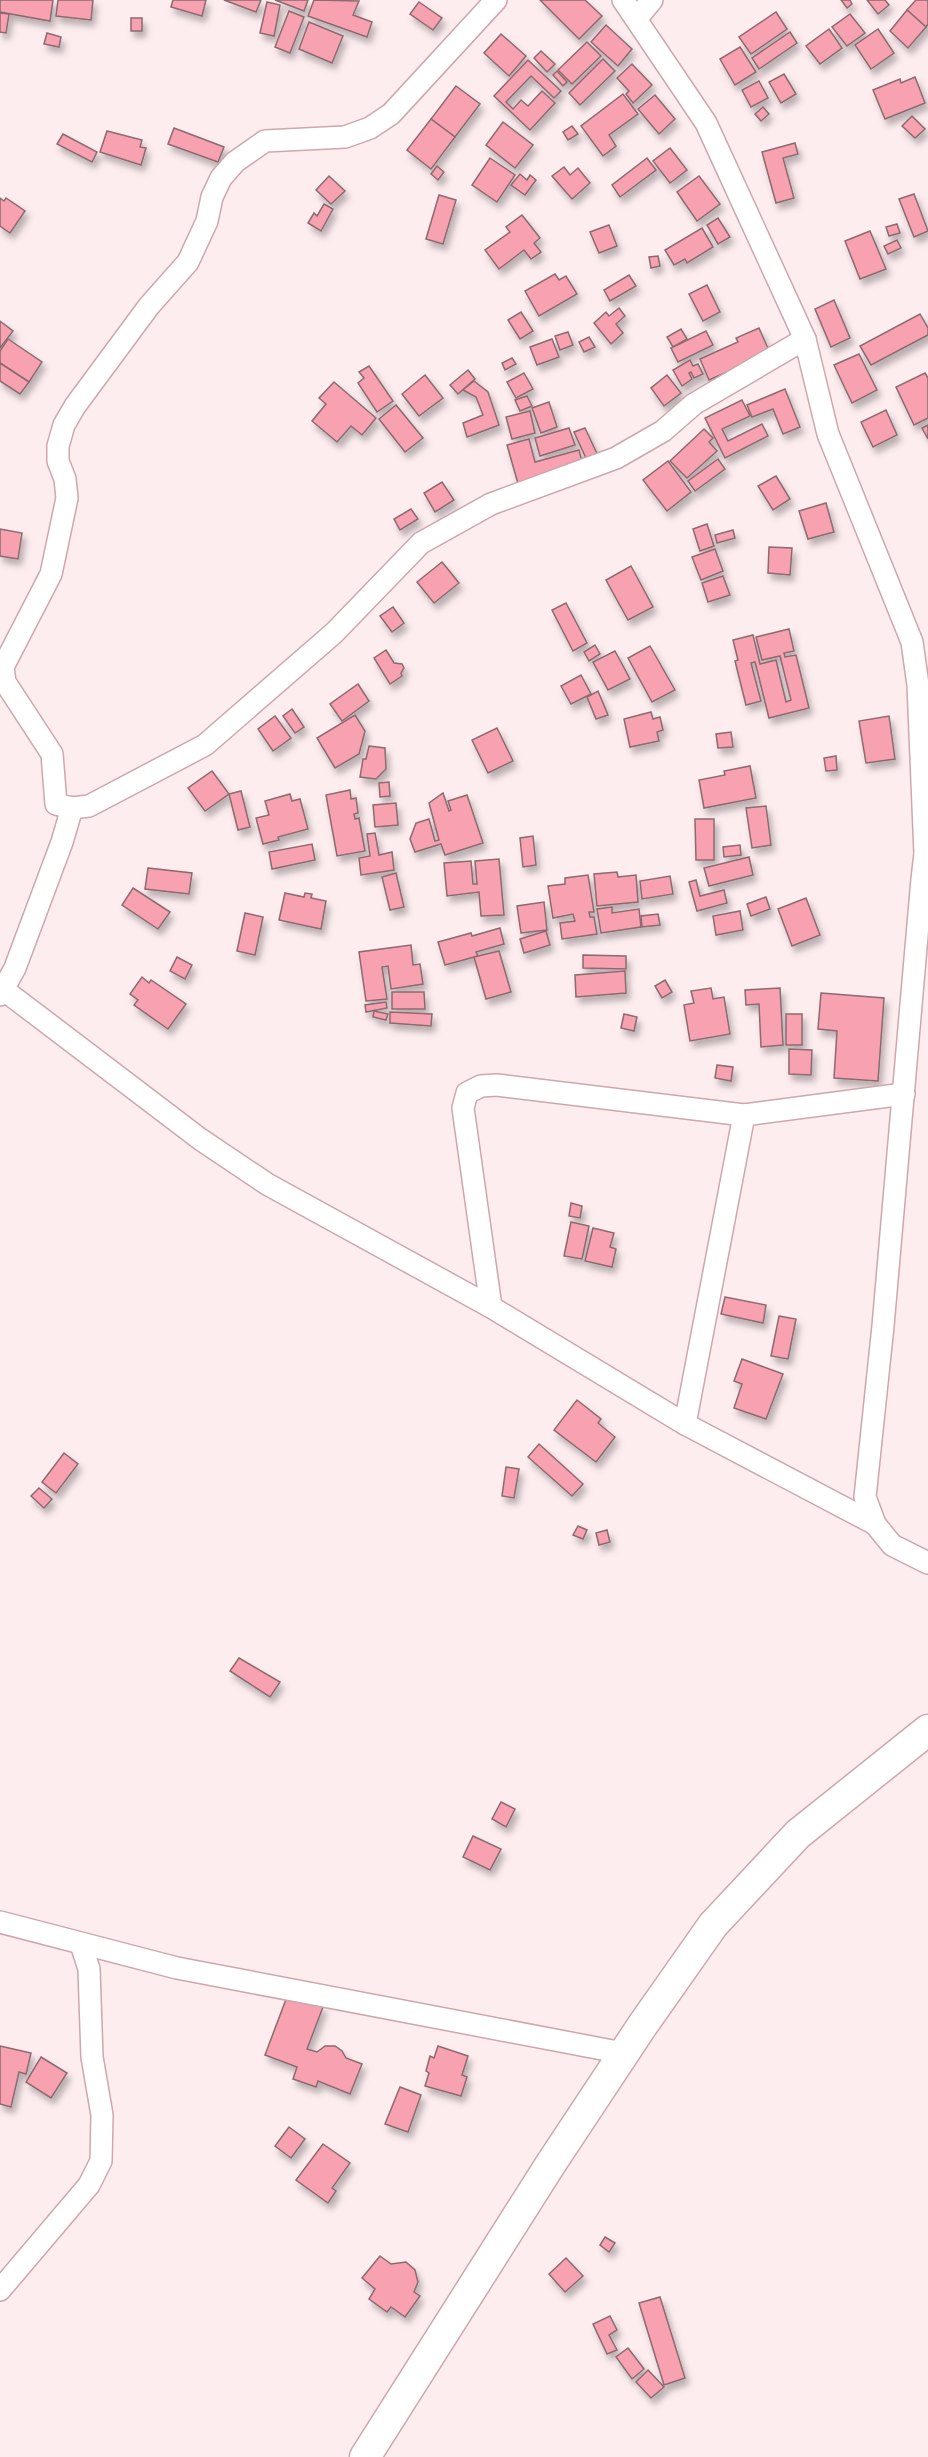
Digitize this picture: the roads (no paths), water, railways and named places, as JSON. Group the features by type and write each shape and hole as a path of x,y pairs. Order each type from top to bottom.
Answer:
{"street":[{"path":"496,0 391,114 370,128 345,137 265,141 236,162 221,178 212,197 207,221 188,262 149,306 75,406 64,425 58,446 58,461 65,479 68,498 51,574 3,667 5,682 52,754 56,804 72,808 89,806 205,745 334,633 421,543 491,504 616,458 663,430 694,404 805,339"},
{"path":"623,0 706,123 754,233 805,339 828,434 912,642 918,685 927,854 865,1497 875,1524 892,1545 928,1563"},
{"path":"637,18 652,0"},
{"path":"72,808 62,842 19,958 2,993 200,1139 267,1184 491,1307 685,1424 875,1524"},
{"path":"491,1307 463,1108 467,1093 481,1086 497,1084 744,1115 904,1094"},
{"path":"685,1424 744,1115"},
{"path":"365,2457 623,2053 713,1925 798,1834 928,1730"},
{"path":"0,1922 177,1968 623,2053"},
{"path":"0,2290 89,2185 101,2161 102,2115 92,2057 89,1969 81,1944"}]}
